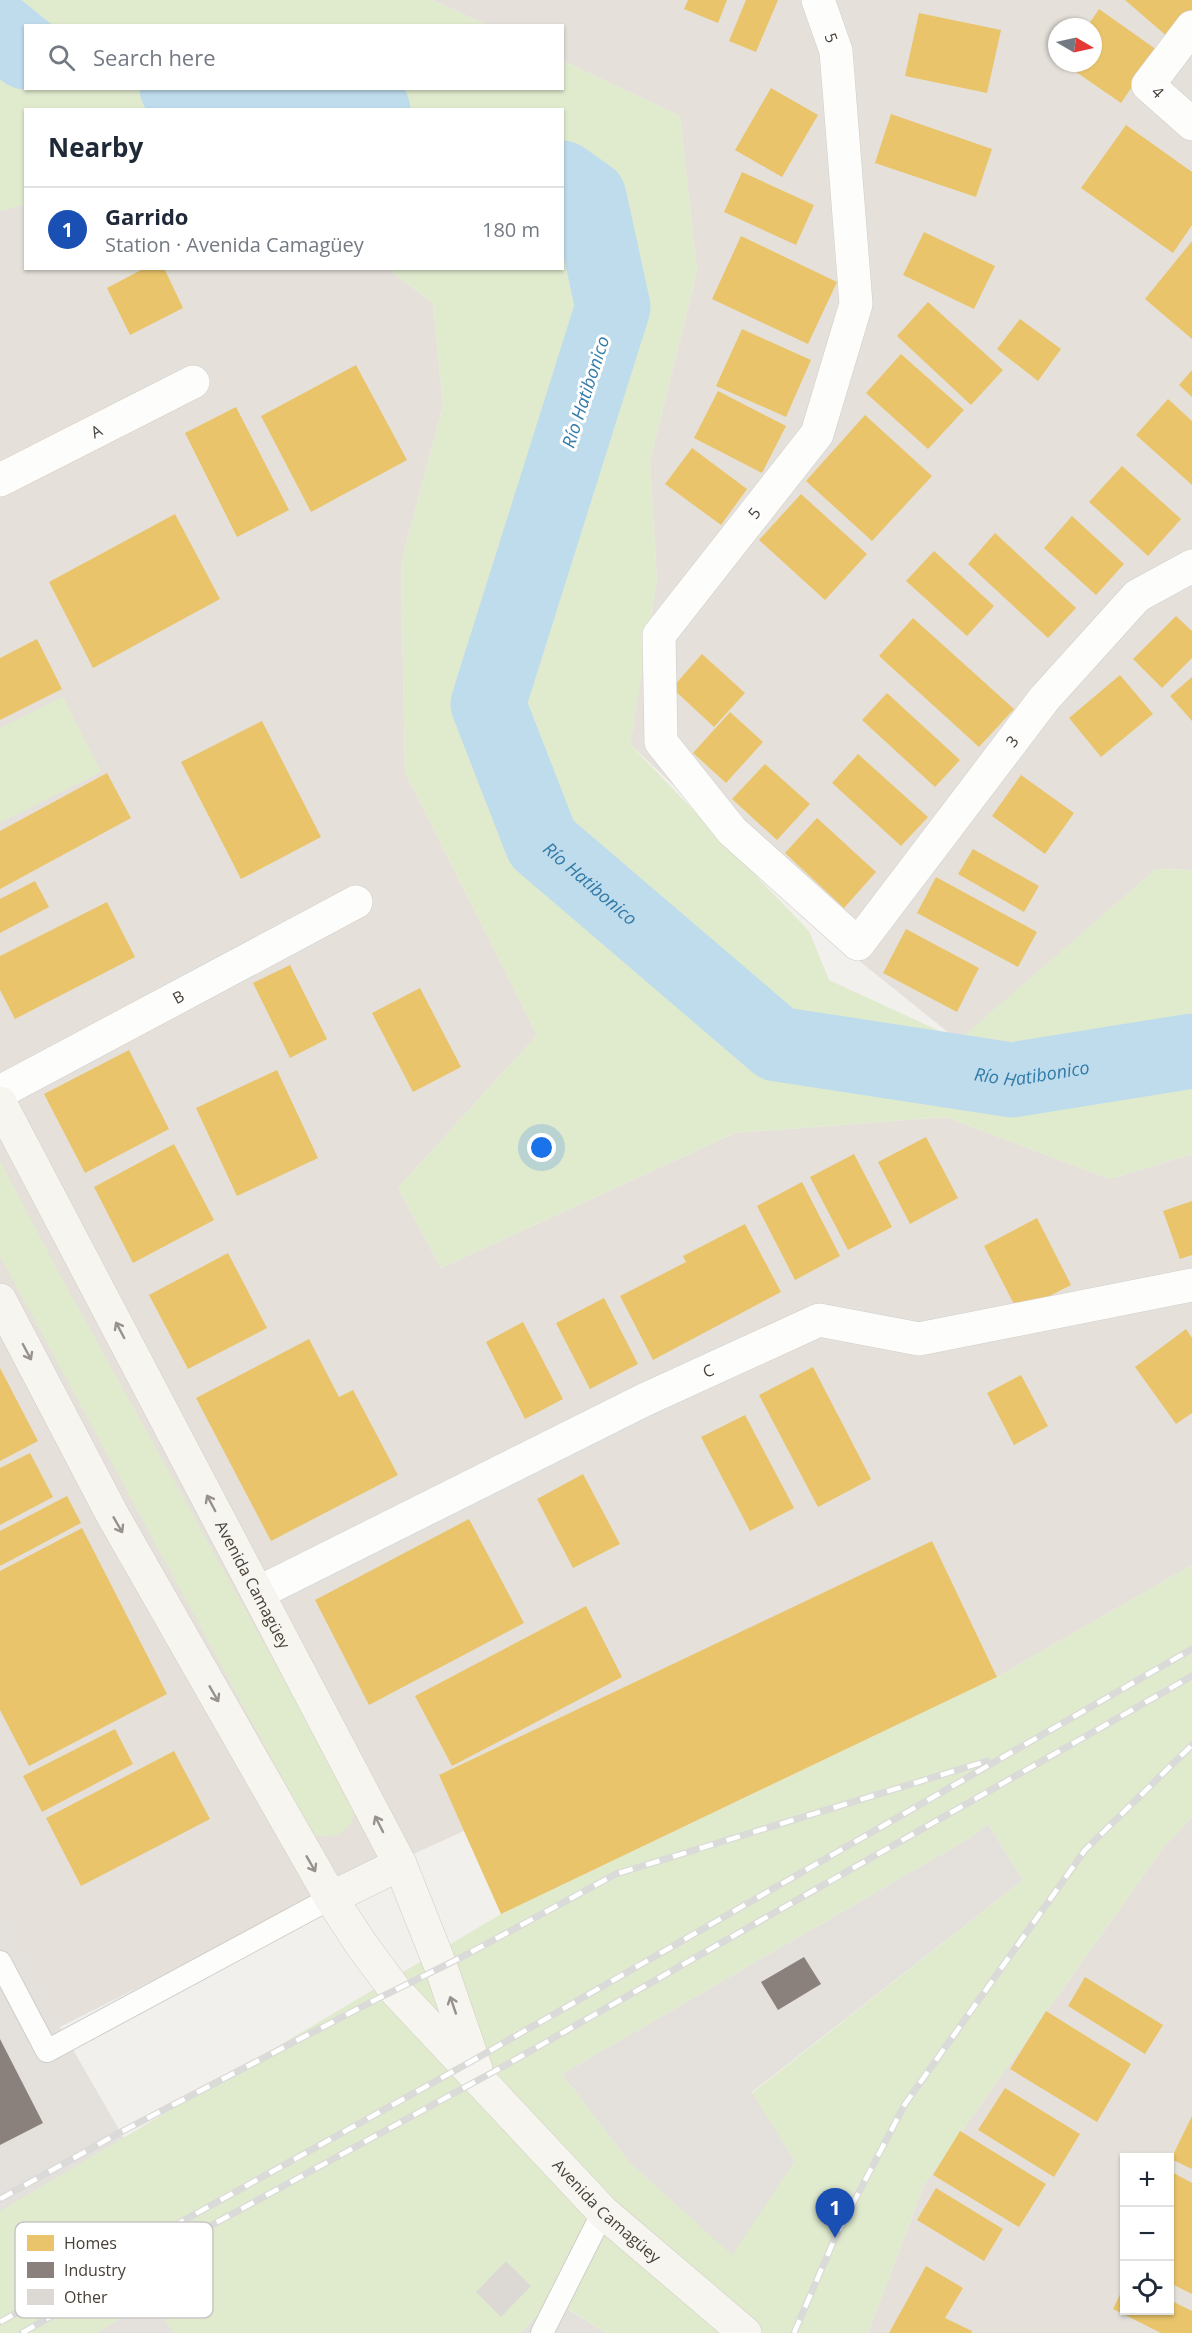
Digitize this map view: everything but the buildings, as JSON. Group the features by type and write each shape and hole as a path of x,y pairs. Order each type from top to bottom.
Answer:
{"main road":[{"name":"Avenida Camagüey","path":"0,1103 400,1864 441,1967 480,2079"},
{"name":"Avenida Camagüey","path":"0,1300 112,1514 331,1898 361,1944 395,1990 603,2212 745,2333"},
{"path":"331,1898 400,1864"}],"street":[{"name":"5","path":"818,0 836,51 856,304 817,434 659,635 660,742 732,831 858,944"},
{"name":"4","path":"1192,27 1148,85 1192,124"},
{"name":"A","path":"0,480 193,382"},
{"name":"3","path":"858,944 1044,699 1137,596 1192,566"},
{"name":"B","path":"0,1092 356,902"},
{"name":"C","path":"258,1593 644,1400 819,1320 919,1339 1192,1285"}],"lane":[{"path":"0,1962 47,2051 331,1898"},
{"path":"542,2333 603,2212"}],"shaded area":[{"path":"432,0 1192,0 1192,870 1156,869 959,1041 853,956 630,744 657,581 650,461 697,271 680,116 564,61 564,24 485,24"},
{"path":"24,204 24,270 389,270 433,303 443,406 401,563 405,772 537,1035 398,1188 441,1268 735,1133 946,1117 1110,1179 1192,1154 1192,1565 997,1677 932,1542 439,1775 464,1831 314,1899 60,2027 0,1905 0,211"},
{"path":"1192,1817 1192,2333 868,2333 925,2183 1162,1849"},
{"path":"988,1824 1023,1880 752,2092 795,2161 732,2256 630,2163 562,2074 973,1836"},
{"path":"0,1905 60,2027 125,2140 0,2214"},
{"path":"553,2300 606,2333 520,2333"},
{"path":"121,2318 164,2318 174,2333 96,2333"}],"green space":[{"path":"0,0 432,0 485,24 24,24 24,90 564,90 564,61 680,116 697,271 650,461 657,581 630,744 809,931 829,980 959,1040 1156,869 1192,870 1192,1154 1110,1179 946,1117 735,1133 441,1268 398,1188 537,1035 405,772 401,563 443,406 433,303 389,270 564,270 564,108 24,108 24,204 0,211"},
{"path":"63,697 101,772 0,823 0,728"},
{"path":"0,1161 59,1273 356,1810 353,1818 341,1833 329,1836 313,1835 0,1256"},
{"path":"1192,1565 1192,1817 1162,1849 925,2183 868,2333 606,2333 554,2300 520,2333 174,2333 164,2318 213,2318 213,2222 15,2222 15,2318 121,2318 96,2333 0,2333 0,2211 501,1914 997,1677","holes":["988,1824 1023,1880 752,2093 795,2161 732,2255 630,2163 562,2074 973,1836"]}],"waterway":[{"name":"Río Hatibonico","path":"0,31 24,50"},
{"name":"Río Hatibonico","path":"195,90 355,108"},
{"name":"Río Hatibonico","path":"564,179 589,197 613,307 488,704 542,843 777,1044 1012,1080 1192,1051"}],"railway":[{"path":"181,2222 472,2061 1192,1649"},
{"path":"213,2224 504,2066 1192,1676"},
{"path":"794,2333 835,2238 905,2104 1085,1850 1192,1745"},
{"path":"0,2199 119,2133 462,1957 616,1874 987,1761"},
{"path":"0,2322 15,2314"},
{"path":"22,2333 48,2318"}],"place":[{"name":"Garrido","path":"835,2238"}]}
